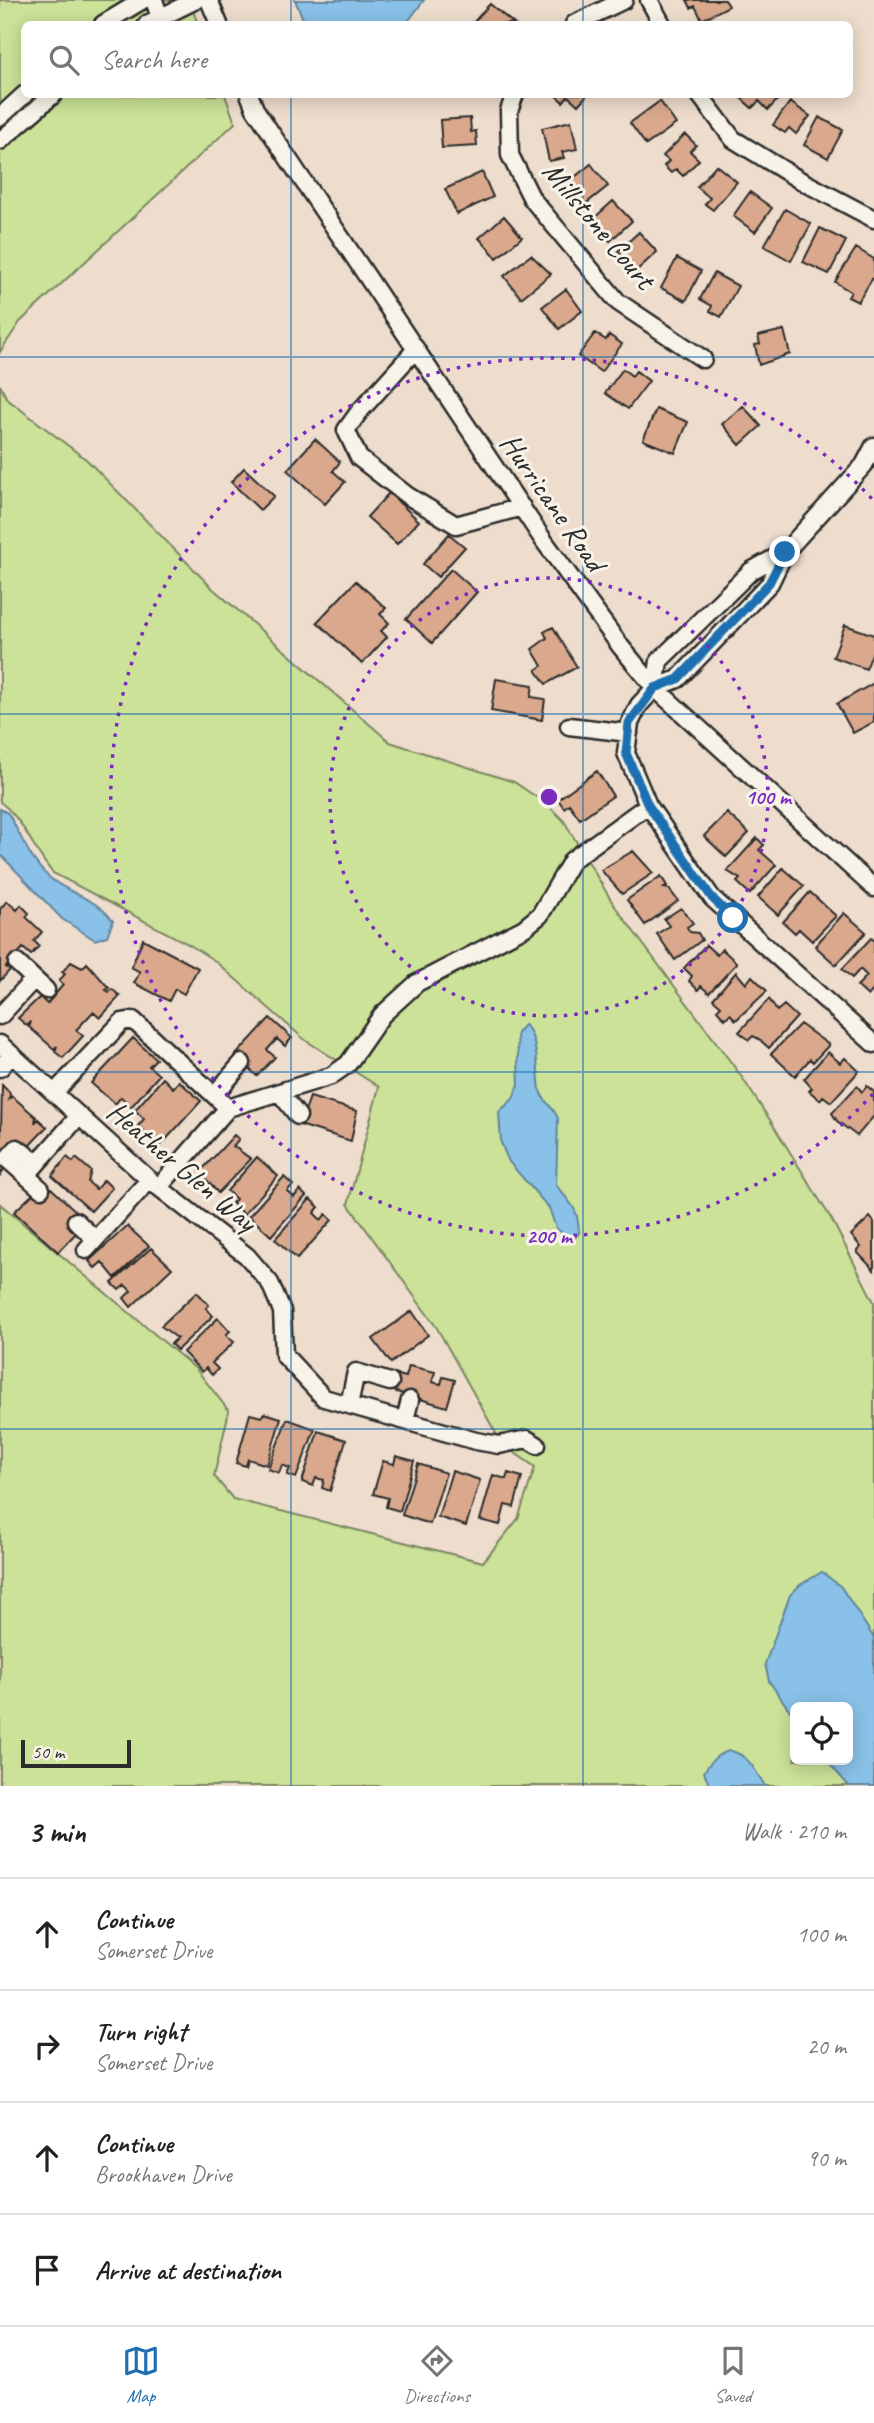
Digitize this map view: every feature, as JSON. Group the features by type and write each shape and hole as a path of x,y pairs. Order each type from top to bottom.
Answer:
{"street":[{"path":"108,21 143,0"},
{"path":"154,0 154,21 196,0"},
{"path":"209,0 218,21"},
{"path":"580,21 624,0"},
{"path":"649,0 660,21"},
{"path":"0,117 21,98"},
{"path":"0,141 49,98"},
{"name":"Hurricane Road","path":"251,98 255,109 567,573 655,688 874,888"},
{"name":"Millstone Court","path":"514,98 509,111 510,155 532,198 618,302 704,359"},
{"path":"702,98 733,139 798,179 874,219"},
{"path":"416,349 346,430 359,458 408,496 456,525 522,507"},
{"path":"874,446 864,465 785,552 769,583 678,679 655,688 639,705 629,723 626,753 648,805 712,898 874,1044"},
{"path":"655,688 659,661 751,571 785,552"},
{"path":"569,726 629,733"},
{"path":"76,1221 91,1245 228,1108 331,1076 348,1064 382,1015 417,983 524,928 540,915 572,860 648,805"},
{"path":"17,963 46,990"},
{"path":"0,1016 34,979"},
{"path":"55,1092 122,1022 133,1020 228,1108"},
{"path":"0,1068 6,1049"},
{"name":"Heather Glen Way","path":"6,1049 154,1184 247,1256 270,1283 282,1311 284,1355 324,1398 349,1405"},
{"path":"215,1094 242,1063"},
{"path":"280,1093 298,1116"},
{"path":"26,1175 43,1163 79,1116"},
{"path":"41,1189 7,1159 17,1148 43,1163"},
{"path":"390,1382 358,1368 349,1405 499,1445 527,1439 537,1446"},
{"path":"405,1420 410,1399"}],"green space":[{"path":"0,0 189,0 197,21 21,21 21,98 226,98 235,123 20,322 0,352"},
{"path":"0,385 7,399 87,460 211,587 390,742 514,782 548,805 564,821 614,905 739,1073 770,1120 832,1220 874,1302 874,1786 0,1786 0,1204 196,1369 229,1411 214,1476 233,1499 483,1562 518,1519 535,1467 502,1444 437,1328 348,1204 379,1087 305,1040 215,961 190,945 53,873 8,809 0,802"}],"water":[{"path":"295,0 424,0 408,21 304,21"},
{"path":"0,809 8,813 31,856 50,878 107,913 113,921 107,936 95,940 62,919 0,854"},
{"path":"524,1025 534,1044 541,1094 558,1119 556,1185 573,1206 577,1217 579,1233 572,1241 556,1228 549,1208 509,1162 501,1143 499,1112 513,1099 519,1084 517,1033"},
{"path":"822,1572 841,1587 874,1638 874,1786 849,1786 830,1765 853,1765 853,1702 790,1702 790,1711 769,1681 765,1664 790,1595 800,1585"},
{"path":"731,1751 747,1760 765,1786 710,1786 704,1772 715,1758"}],"building":[{"path":"687,0 725,0 729,6 702,20 695,6 691,8"},
{"path":"490,4 510,21 475,21"},
{"path":"570,98 584,98 578,105"},
{"path":"741,98 779,98 768,110 759,101 752,108"},
{"path":"660,101 676,124 646,145 630,123"},
{"path":"790,102 810,116 796,134 789,128 785,133 773,125"},
{"path":"819,117 843,130 828,158 804,145"},
{"path":"470,118 471,132 476,131 477,146 442,148 440,120"},
{"path":"571,121 577,149 562,152 564,158 549,161 542,128"},
{"path":"685,134 696,145 690,151 699,160 683,176 676,169 671,173 664,166 669,161 663,156"},
{"path":"591,164 608,186 583,206 566,184"},
{"path":"716,165 737,182 713,210 705,204 710,198 697,187"},
{"path":"482,172 493,197 457,214 445,189"},
{"path":"750,192 772,208 755,232 733,216"},
{"path":"613,201 632,221 610,241 591,221"},
{"path":"785,209 811,224 791,261 764,246"},
{"path":"504,216 522,237 497,258 479,238"},
{"path":"820,228 846,241 829,274 803,262"},
{"path":"639,232 657,252 636,271 618,251"},
{"path":"856,248 874,259 874,276 858,302 848,297 851,292 835,282"},
{"path":"531,255 551,274 521,298 504,276"},
{"path":"677,258 701,271 686,301 661,288"},
{"path":"714,273 738,286 721,317 710,311 712,306 700,299"},
{"path":"566,289 582,311 559,329 542,307"},
{"path":"784,330 790,354 759,365 755,345 760,344 758,336"},
{"path":"595,333 606,340 609,335 622,344 601,372 578,356"},
{"path":"623,369 632,376 636,371 649,381 628,409 605,393"},
{"path":"743,406 761,426 740,445 722,424"},
{"path":"656,409 688,422 675,453 643,440"},
{"path":"315,439 340,462 333,471 345,482 325,504 287,470"},
{"path":"244,468 274,496 260,510 231,482"},
{"path":"389,493 419,521 397,544 367,517"},
{"path":"449,534 465,547 438,577 423,564"},
{"path":"451,569 477,592 432,643 406,619"},
{"path":"356,581 386,608 380,614 389,623 381,631 387,637 362,664 317,622"},
{"path":"845,625 874,635 874,649 866,669 833,657"},
{"path":"553,627 577,667 546,684 536,670 542,666 532,649 547,638 544,632"},
{"path":"496,679 533,685 531,697 545,699 542,720 491,711"},
{"path":"874,683 874,722 853,733 837,704"},
{"path":"597,771 613,796 580,819 569,804 564,808 558,799"},
{"path":"727,813 749,833 726,857 704,836"},
{"path":"757,838 764,845 759,850 776,865 750,894 737,882 740,879 727,871"},
{"path":"633,851 653,873 622,894 601,870"},
{"path":"783,868 804,886 778,915 758,897"},
{"path":"661,876 667,886 664,888 669,889 678,901 645,925 627,900"},
{"path":"810,892 836,916 812,941 799,929 795,933 783,922"},
{"path":"7,901 17,910 21,905 29,913 26,917 42,932 34,941 39,946 31,955 23,948 6,967 10,970 0,981 0,909"},
{"path":"681,908 693,923 687,927 690,932 698,933 702,940 675,960 657,934 669,926 664,919"},
{"path":"844,913 866,932 836,965 815,946"},
{"path":"871,938 874,940 874,989 868,996 857,986 867,976 860,969 852,978 842,969"},
{"path":"143,939 198,968 184,994 175,989 169,1001 134,983 140,972 131,967"},
{"path":"706,945 717,955 722,949 737,963 709,993 701,986 698,990 689,981 692,976 684,968"},
{"path":"71,962 82,968 87,963 109,988 106,990 109,992 112,989 120,996 100,1018 93,1012 76,1030 83,1036 63,1058 55,1052 57,1046 54,1049 29,1027 31,1022 27,1026 18,1018 40,997 47,1004 63,985 59,981 65,974 62,972"},
{"path":"736,972 746,984 752,976 767,991 736,1020 730,1014 725,1019 717,1010 721,1006 713,999"},
{"path":"769,999 777,1011 784,1005 797,1017 769,1048 759,1039 753,1036 749,1040 739,1032"},
{"path":"270,1018 292,1038 285,1046 277,1039 267,1050 275,1057 257,1076 235,1056"},
{"path":"800,1024 829,1045 813,1062 810,1059 795,1076 771,1054"},
{"path":"133,1038 156,1059 149,1066 159,1075 131,1107 121,1097 115,1104 91,1083"},
{"path":"828,1052 840,1063 845,1058 859,1071 831,1102 823,1096 820,1100 809,1091 812,1088 804,1079"},
{"path":"163,1078 173,1088 179,1081 201,1101 160,1146 138,1126 144,1119 135,1110"},
{"path":"2,1085 10,1093 9,1099 12,1096 36,1117 35,1123 38,1119 47,1127 27,1148 6,1164 0,1177"},
{"path":"857,1086 862,1092 867,1086 874,1092 874,1116 857,1136 837,1121 832,1113"},
{"path":"310,1097 357,1111 351,1141 300,1125"},
{"path":"234,1135 239,1139 233,1146 251,1159 218,1193 200,1172"},
{"path":"67,1157 73,1162 76,1158 91,1171 88,1182 96,1189 104,1180 112,1188 91,1211 52,1176"},
{"path":"257,1157 278,1176 244,1214 232,1203 236,1199 227,1191"},
{"path":"284,1177 293,1185 287,1191 294,1197 300,1190 306,1196 271,1236 249,1216"},
{"path":"51,1188 79,1214 71,1224 78,1231 58,1252 14,1212 35,1192 42,1198"},
{"path":"310,1199 319,1207 314,1213 321,1220 326,1214 332,1220 297,1259 275,1239"},
{"path":"870,1217 874,1222 874,1270 857,1252 861,1247 851,1235"},
{"path":"127,1226 149,1246 115,1278 102,1262 95,1268 89,1261"},
{"path":"151,1248 172,1268 131,1307 124,1298 131,1291 125,1285 119,1290 112,1283"},
{"path":"197,1292 209,1305 206,1308 213,1316 177,1350 171,1344 177,1338 161,1326"},
{"path":"412,1311 428,1335 391,1363 373,1339"},
{"path":"218,1318 230,1331 226,1335 234,1342 212,1363 218,1369 212,1375 206,1368 202,1372 183,1352"},
{"path":"409,1366 435,1372 432,1382 441,1384 443,1377 455,1380 447,1407 390,1390 394,1374 406,1377"},
{"path":"264,1413 281,1418 267,1465 248,1459 246,1466 236,1463 250,1414 262,1417"},
{"path":"287,1419 315,1429 296,1478 287,1475 290,1468 282,1465 279,1473 268,1469"},
{"path":"318,1431 346,1440 330,1491 322,1488 324,1480 316,1478 313,1486 302,1482"},
{"path":"396,1456 414,1461 400,1511 386,1507 388,1498 373,1494 383,1461 394,1464"},
{"path":"418,1464 446,1473 430,1524 402,1515"},
{"path":"452,1471 480,1480 466,1526 438,1517"},
{"path":"508,1473 522,1477 514,1507 505,1505 500,1525 480,1520 493,1475 506,1479"}],"route":[{"path":"733,918 712,898 648,805 626,753 629,723 639,705 655,688 678,679 769,583 785,552"}]}
